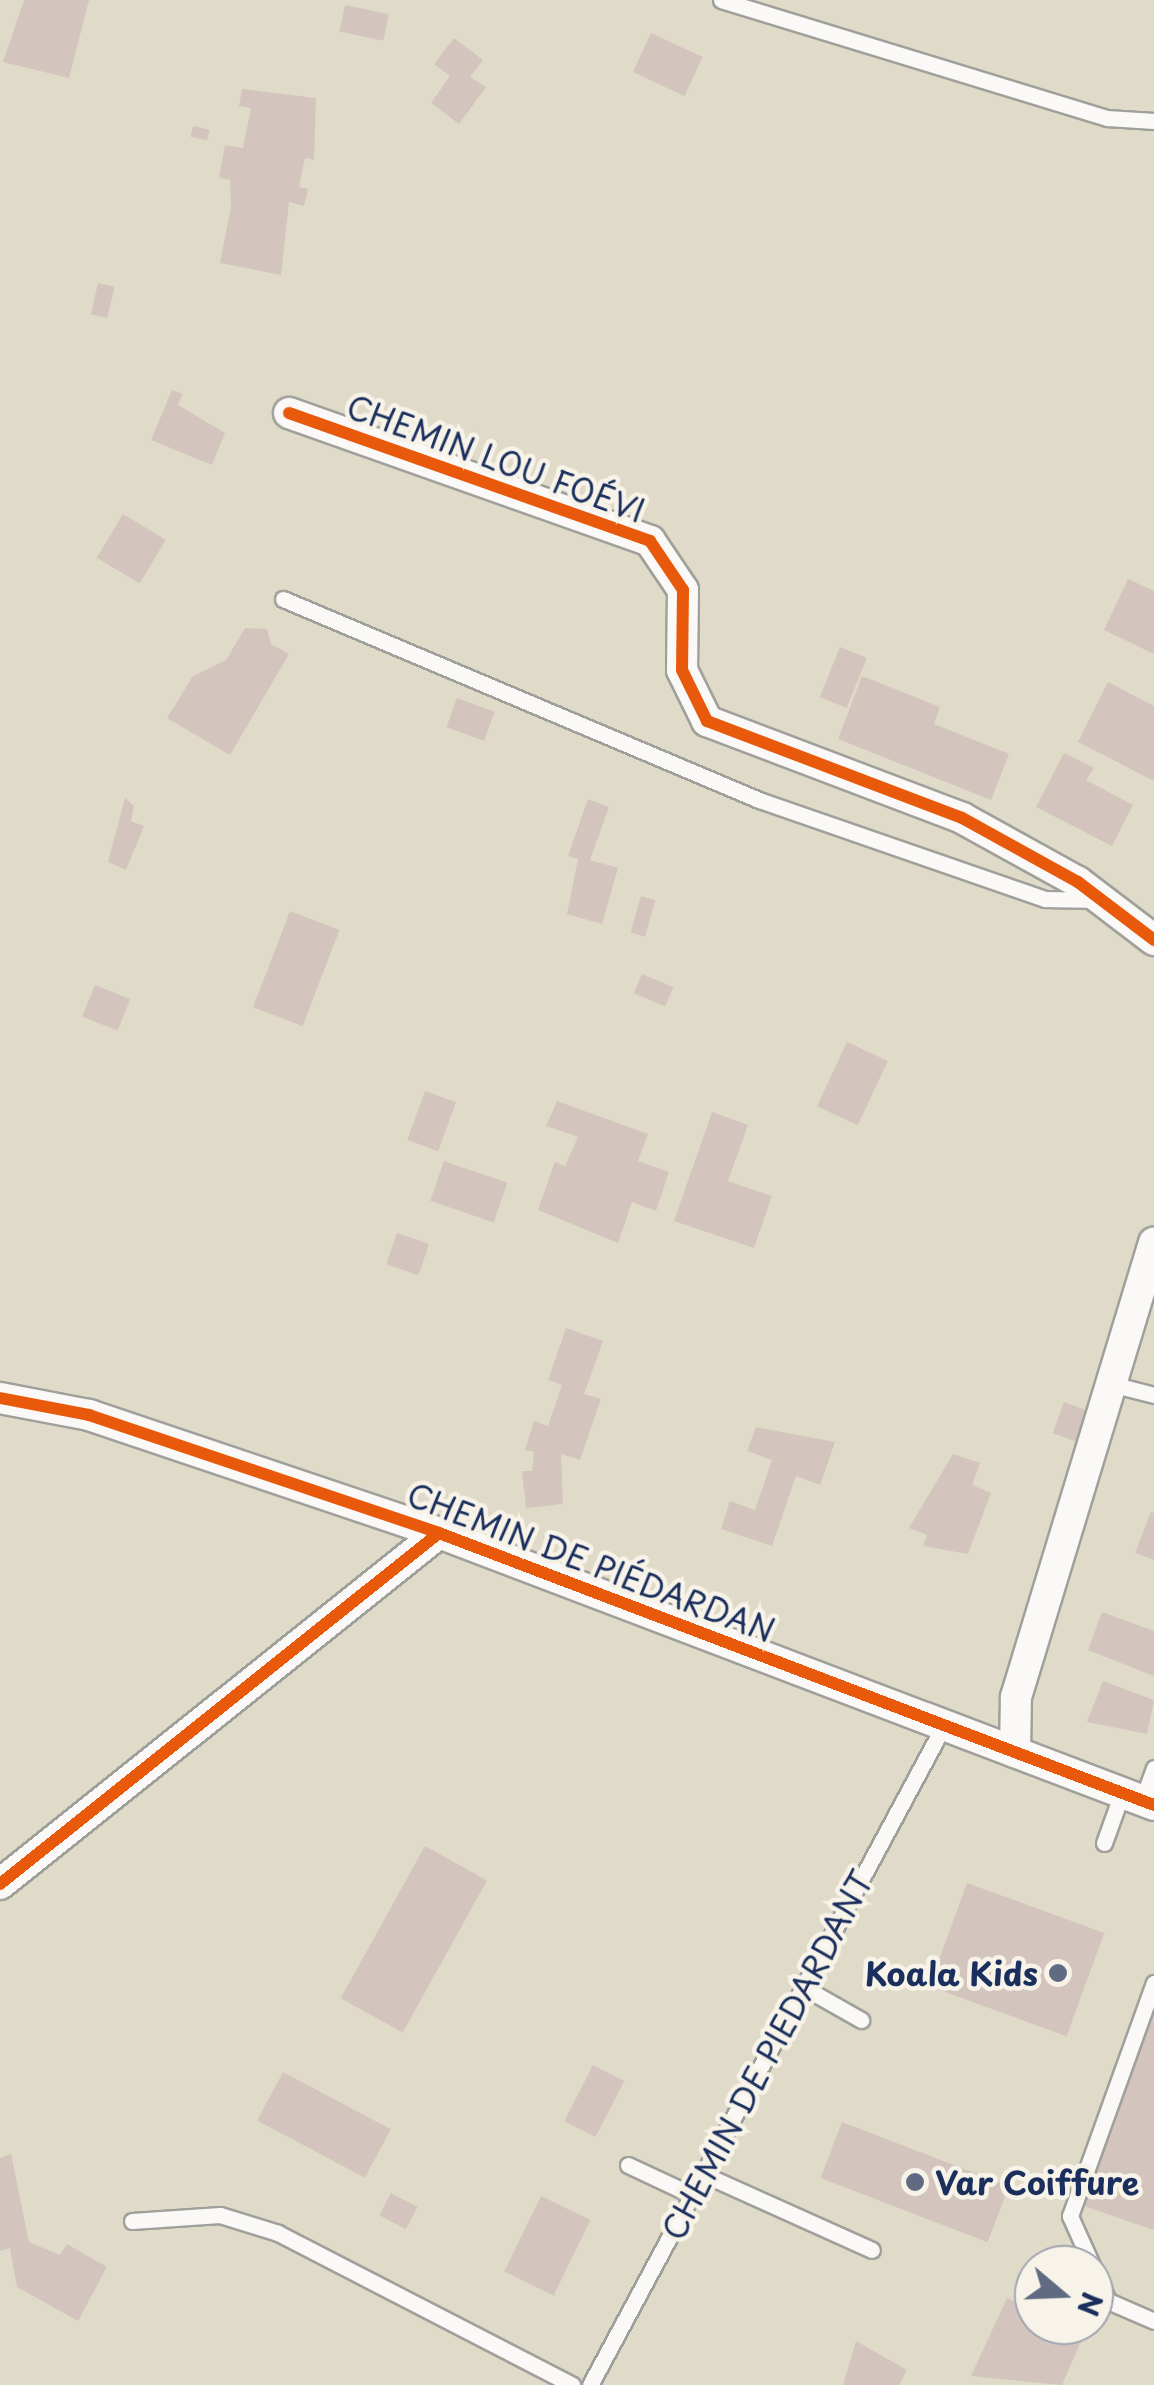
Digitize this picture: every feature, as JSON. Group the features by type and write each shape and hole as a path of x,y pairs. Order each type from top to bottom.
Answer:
{"street":[{"name":"CHEMIN LOU FOÉVI","path":"289,412 650,541 683,590 682,670 707,721 962,818 1102,900 1154,940"},
{"path":"1015,1752 1016,1697 1115,1385 1154,1242"},
{"name":"CHEMIN DE PIÉDARDAN","path":"0,1398 89,1416 439,1532 1140,1800"},
{"path":"0,1884 439,1532"}],"lane":[{"path":"722,0 1108,118 1154,122"},
{"path":"282,599 759,800 1045,900 1102,900"},
{"path":"1115,1385 1154,1396"},
{"name":"CHEMIN DE PIEDARDANT","path":"590,2385 944,1725"},
{"path":"1104,1843 1140,1800 1154,1768"},
{"path":"1083,2245 1070,2216 1154,1982"},
{"path":"803,1987 861,2020"},
{"path":"628,2165 692,2194"},
{"path":"703,2174 872,2250"},
{"path":"132,2221 220,2214 278,2233 572,2385"},
{"path":"1114,2303 1154,2321"}],"building":[{"path":"24,0 89,0 69,78 3,62"},
{"path":"345,5 389,14 383,41 339,31"},
{"path":"651,33 703,57 684,96 633,72"},
{"path":"454,38 483,60 470,77 486,87 459,124 431,103 450,76 434,64"},
{"path":"242,89 316,98 314,160 305,158 299,187 308,189 304,206 289,202 281,275 220,263 231,207 230,180 219,178 225,145 243,148 251,108 239,106"},
{"path":"193,126 210,130 207,141 191,137"},
{"path":"98,283 115,287 107,318 91,314"},
{"path":"172,390 183,394 178,405 225,433 212,465 151,440"},
{"path":"123,514 166,540 140,583 97,558"},
{"path":"1128,579 1154,591 1154,654 1104,630"},
{"path":"245,628 267,629 271,644 289,654 230,755 167,718 193,676 226,660"},
{"path":"840,647 867,658 847,708 820,697"},
{"path":"862,676 940,707 934,724 1009,754 991,800 838,739"},
{"path":"1108,682 1154,706 1154,781 1078,742"},
{"path":"457,698 495,712 484,741 446,727"},
{"path":"1064,753 1094,768 1086,780 1133,805 1112,846 1036,807"},
{"path":"125,798 134,806 131,821 144,826 126,870 108,862"},
{"path":"588,799 609,807 590,860 618,868 602,924 567,914 578,859 568,856"},
{"path":"641,896 655,900 645,937 631,933"},
{"path":"290,911 339,930 303,1026 253,1007"},
{"path":"642,974 673,987 665,1007 634,993"},
{"path":"95,985 130,999 117,1031 82,1017"},
{"path":"847,1042 888,1061 858,1125 817,1106"},
{"path":"425,1091 456,1102 438,1151 407,1140"},
{"path":"557,1101 648,1134 638,1161 669,1172 656,1211 632,1202 618,1243 538,1210 555,1162 565,1166 578,1137 546,1126"},
{"path":"712,1112 748,1125 728,1181 772,1196 754,1248 674,1221"},
{"path":"444,1161 507,1183 494,1223 430,1201"},
{"path":"397,1233 429,1244 418,1275 386,1264"},
{"path":"566,1328 603,1341 584,1394 601,1399 580,1460 561,1454 563,1504 526,1508 522,1471 532,1471 534,1452 525,1450 534,1421 548,1426 562,1385 548,1380"},
{"path":"1064,1402 1091,1412 1080,1443 1053,1433"},
{"path":"756,1427 835,1442 820,1485 796,1476 772,1546 721,1529 730,1501 755,1510 772,1460 747,1451"},
{"path":"953,1454 980,1463 972,1485 991,1493 968,1554 923,1546 927,1535 909,1528"},
{"path":"1151,1512 1154,1513 1154,1560 1135,1553"},
{"path":"1102,1612 1154,1631 1154,1676 1088,1650"},
{"path":"1103,1681 1154,1700 1147,1734 1087,1722"},
{"path":"425,1846 487,1880 403,2033 341,1998"},
{"path":"967,1883 1104,1933 1067,2036 929,1986"},
{"path":"1154,2010 1154,2230 1084,2206"},
{"path":"593,2065 624,2081 596,2137 564,2121"},
{"path":"283,2072 391,2129 365,2178 257,2121"},
{"name":"Var Coiffure","path":"842,2122 1009,2186 988,2242 820,2178"},
{"path":"11,2154 29,2242 60,2255 67,2244 107,2267 78,2321 17,2287 10,2248 0,2251 0,2158"},
{"path":"391,2193 417,2207 406,2229 379,2215"},
{"path":"541,2196 590,2220 554,2296 504,2271"},
{"path":"1007,2298 1014,2301 1014,2345 1079,2345 1062,2385 971,2376"},
{"path":"856,2341 907,2370 899,2385 843,2385"}],"cycle path":[{"path":"289,413 650,541 683,590 682,670 707,721 962,818 1078,882 1154,940"},
{"path":"0,1398 89,1415 439,1533 1154,1805"},
{"path":"0,1884 439,1533"}],"place":[{"name":"Koala Kids","path":"1058,1973"},
{"name":"Var Coiffure","path":"915,2182"}]}
